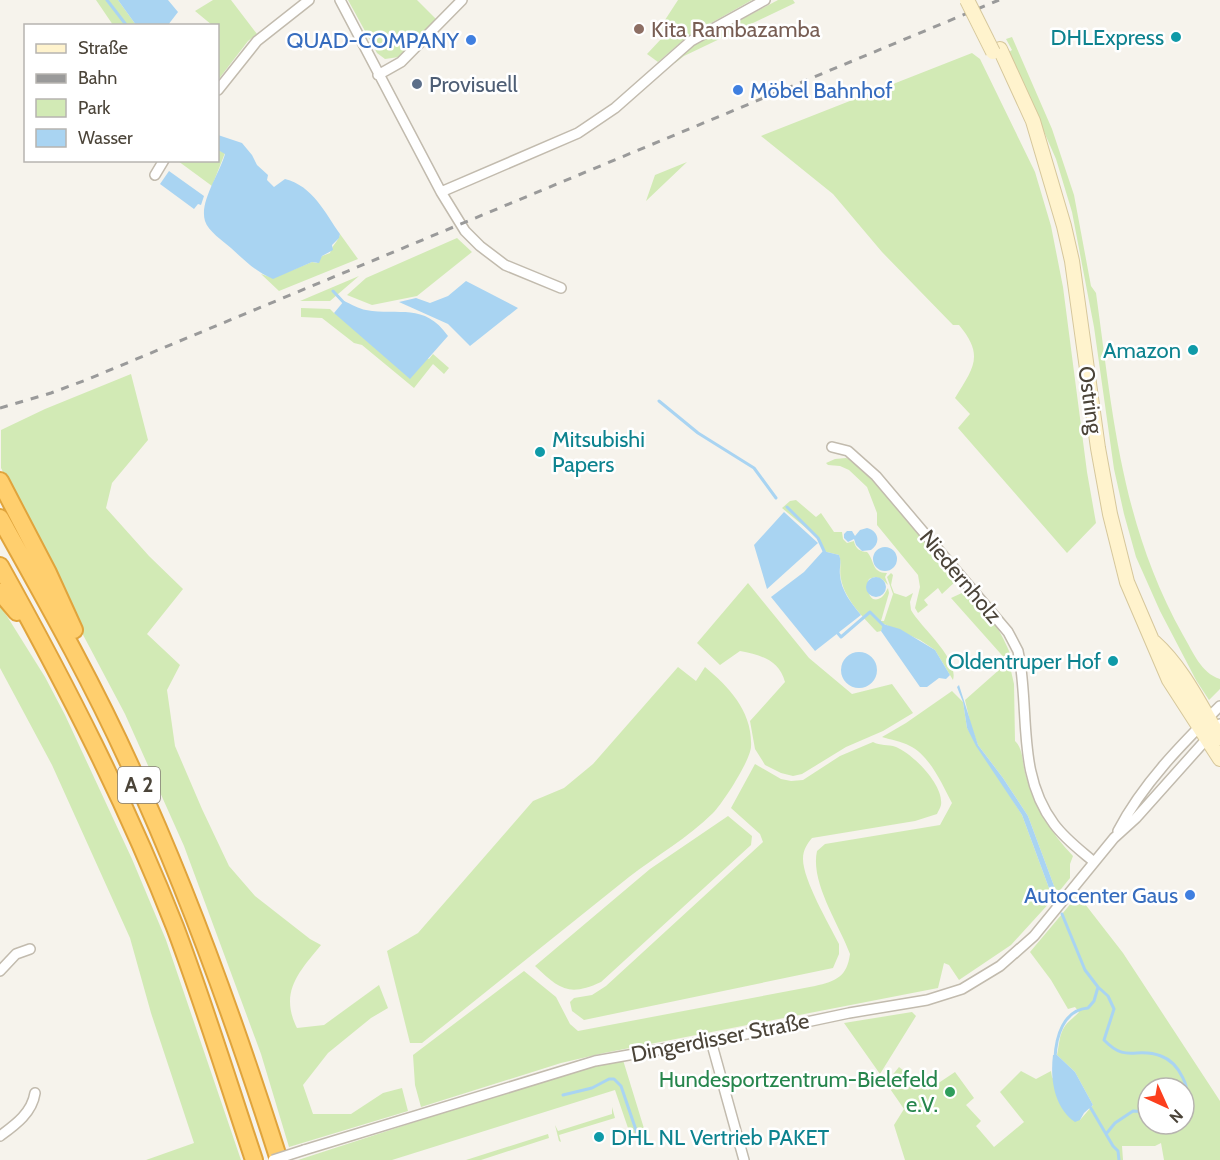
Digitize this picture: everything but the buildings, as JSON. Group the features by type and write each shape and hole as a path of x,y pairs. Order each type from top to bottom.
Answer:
{"highway":[{"path":"0,482 43,563 77,637 77,657"},
{"name":"A 2","path":"0,518 77,657 134,773 195,916 238,1033 279,1160"},
{"name":"A 2","path":"0,566 41,640 108,772 161,893 201,999 254,1160"},
{"path":"0,592 41,640"}],"main road":[{"name":"Ostring","path":"967,0 996,50"},
{"name":"Ostring","path":"976,0 1042,153 1055,190 1072,261 1098,448 1110,514 1127,582 1154,642 1158,659 1169,680 1211,729 1220,759"}],"street":[{"path":"219,89 257,42 309,0"},
{"path":"340,0 441,192 465,231 489,254 505,265 561,288"},
{"path":"378,75 401,62 462,0"},
{"path":"441,192 578,134 615,108 692,41 765,0"},
{"path":"155,175 160,162"},
{"name":"Niedernholz","path":"832,447 848,451 876,476 1008,632 1018,651 1020,662 1028,766 1038,798 1060,831 1094,862"},
{"path":"1211,729 1220,706"},
{"name":"Dingerdisser Straße","path":"1114,838 1138,796 1211,729"},
{"name":"Dingerdisser Straße","path":"273,1160 595,1061 711,1041 849,1012 927,1000 962,989 986,976 1022,948 1045,924 1114,838 1136,818 1211,729"},
{"path":"0,971 16,954 30,949"},
{"path":"711,1041 744,1160"},
{"path":"0,1136 26,1113 34,1100 35,1093"}],"green space":[{"path":"96,0 118,0 135,24 112,24"},
{"path":"213,0 231,0 257,34 248,41 219,79 219,24 211,24 195,11"},
{"path":"348,0 417,0 436,19 399,57 385,59 377,53"},
{"path":"678,0 752,0 688,36 658,62 647,54 662,38 663,23"},
{"path":"778,0 793,0 795,3 684,56 675,63 674,60 697,43"},
{"path":"1012,37 1052,129 1074,195 1091,286 1096,293 1115,426 1133,510 1162,593 1183,635 1203,667 1220,679 1220,689 1209,700 1160,611 1136,557 1114,469 1094,327 1072,212 1056,159 1009,52 1012,50 1006,39"},
{"path":"972,53 980,59 1035,172 1051,226 1063,287 1087,472 1096,523 1067,553 958,428 970,414 955,398 971,370 974,354 972,345 959,325 953,325 882,252 833,194 761,136"},
{"path":"219,150 225,153 212,186 179,162 219,162"},
{"path":"687,162 646,201 655,175"},
{"path":"340,234 358,259 279,291 261,274 273,278 312,262 317,263 322,256 330,253"},
{"path":"457,238 472,252 417,296 372,305 347,295 366,278"},
{"path":"359,276 330,301 300,301"},
{"path":"301,308 330,309 429,359 433,354 449,368 444,374 433,364 414,388 362,345 354,343 322,318 301,317"},
{"path":"131,374 148,440 112,483 106,508 149,556 183,589 147,634 180,665 167,690 175,746 229,866 255,896 321,945 305,964 291,993 290,1004 297,1028 324,1025 379,985 388,1008 371,1018 328,1053 303,1085 313,1114 351,1114 383,1093 402,1088 408,1111 289,1147 261,1054 184,846 125,714 81,631 53,567 1,468 1,430 45,409"},
{"path":"846,458 857,462 956,581 942,594 938,588 924,600 928,605 918,613 915,608 920,587 918,575 877,525 877,513 867,487 849,470 826,463"},
{"path":"796,500 816,517 821,513 834,532 842,532 843,539 847,543 854,541 858,549 870,555 878,571 887,573 885,577 888,585 882,579 875,577 869,579 868,583 868,591 874,599 882,597 888,588 889,593 881,621 884,621 893,594 887,577 891,573 894,593 906,597 913,593 910,602 911,610 945,653 953,671 953,680 935,650 920,640 884,624 881,631 877,632 861,614 850,601 843,587 839,555 823,551 818,538 782,508 790,501"},
{"path":"748,583 809,658 852,694 892,684 913,713 883,731 846,747 802,774 793,776 765,765 755,749 750,721 785,682 782,675 778,668 768,660 740,651 720,665 697,643"},
{"path":"964,592 980,605 993,621 1012,658 1009,662 1014,684 1015,741 1020,749 1026,776 1039,809 1051,829 1073,856 1070,864 1070,878 1057,894 1028,816 978,745 971,726 965,700 1008,662 951,598"},
{"path":"0,605 45,677 65,715 132,859 166,940 241,1160 146,1160 194,1143 151,1013 130,938 52,765 0,668"},
{"path":"678,667 696,681 705,667 738,701 748,723 751,747 741,771 723,800 713,813 693,831 629,877 422,1043 410,1043 387,951 418,933 533,801 564,788 593,764"},
{"path":"952,691 963,702 967,728 1022,815 1053,899 1011,945 959,980 949,965 944,963 938,988 604,1053 561,1063 421,1107 415,1085 413,1055 524,971 556,997 570,1024 578,1031 815,986 839,977 846,968 850,954 821,889 816,863 817,851 825,844 940,825 952,803 935,771 924,756 910,746 882,737"},
{"path":"873,742 896,747 911,756 938,788 941,805 937,814 915,821 812,838 808,843 803,859 807,878 839,944 839,954 833,968 584,1020 572,1011 570,1002 574,998 592,995 606,986 763,842 760,834 731,808 755,764 781,779 803,780 840,756"},
{"path":"728,816 752,836 751,845 601,982 590,987 572,990 558,985 535,966 650,869"},
{"path":"1078,895 1123,953 1220,1101 1220,1160 1164,1160 1161,1143 1155,1146 1122,1146 1123,1160 905,1160 894,1125 904,1109 886,1083 899,1067 928,1090 955,1072 974,1098 966,1105 981,1121 976,1126 994,1147 1024,1122 1000,1092 1021,1071 1036,1079 1051,1071 1052,1077 1080,1120 1093,1105 1075,1072 1057,1055 1063,1029 1079,1012 1075,1007 1068,1009 1051,980 1030,952"},
{"path":"912,1012 916,1016 880,1074 844,1023"},
{"path":"623,1060 646,1135 636,1135 628,1128 615,1090 392,1160 298,1160 559,1075"},
{"path":"612,1107 615,1118 559,1135 561,1142 559,1141 555,1125 558,1131 612,1114"},
{"path":"548,1134 549,1138 481,1160 466,1160"}],"water":[{"path":"118,0 168,0 178,12 169,24 135,24"},
{"path":"219,135 242,143 257,165 268,175 267,180 274,187 285,179 311,194 340,234 332,245 333,250 322,256 319,263 312,262 273,279 250,265 216,236 205,221 204,213 225,154 219,151"},
{"path":"169,171 204,196 201,205 198,204 194,209 160,184"},
{"path":"466,281 518,308 470,346 448,324 399,302 416,298 430,303 448,296"},
{"path":"344,301 366,310 420,314 439,325 448,336 410,379 334,313"},
{"path":"784,512 818,543 767,589 754,545"},
{"path":"867,528 876,534 877,538 871,550 862,551 854,539 848,542 844,538 847,531 852,531 855,536 860,530"},
{"path":"885,547 894,550 897,559 894,568 885,571 876,568 873,559 876,550"},
{"path":"823,551 839,555 842,586 861,615 815,651 771,597 804,572"},
{"path":"876,577 883,580 886,587 883,594 876,597 869,594 866,587 869,580"},
{"path":"883,624 900,629 935,650 950,675 946,679 939,678 927,687 920,687 881,631"},
{"path":"859,652 872,657 877,670 872,683 859,688 846,683 841,670 846,657"},
{"path":"959,685 978,745 1028,816 1057,894 1053,899 1022,815 976,746 967,728 963,702 957,687"},
{"path":"1053,1055 1057,1055 1075,1072 1093,1105 1080,1120 1075,1122 1062,1109 1055,1092 1052,1073"}],"waterway":[{"path":"107,0 125,24"},
{"path":"333,291 346,305"},
{"path":"659,401 698,433 754,468 776,498"},
{"path":"787,507 818,538 825,553"},
{"path":"836,631 841,637 870,612 886,628"},
{"path":"1055,1058 1062,1026 1072,1014 1088,1008 1094,1001 1098,987 1085,970 1062,914"},
{"path":"1098,987 1108,996 1114,1009 1104,1040 1112,1047 1126,1053 1152,1053 1161,1056 1173,1064 1182,1076"},
{"path":"563,1095 592,1088 609,1079 614,1079 621,1086 637,1133"},
{"path":"1089,1105 1118,1151 1119,1160"},
{"path":"1106,1134 1115,1123 1136,1111"}],"railway":[{"path":"0,408 86,380 999,0"}],"place":[{"name":"Kita Rambazamba","path":"639,29"},
{"name":"DHLExpress","path":"1176,37"},
{"name":"QUAD-COMPANY","path":"471,40"},
{"name":"Provisuell","path":"417,84"},
{"name":"Möbel Bahnhof","path":"738,90"},
{"name":"Amazon","path":"1193,350"},
{"name":"Mitsubishi Papers","path":"540,452"},
{"name":"Oldentruper Hof","path":"1113,661"},
{"name":"Autocenter Gaus","path":"1190,895"},
{"name":"Hundesportzentrum-Bielefeld e.V.","path":"950,1092"},
{"name":"DHL NL Vertrieb PAKET","path":"599,1137"}]}
